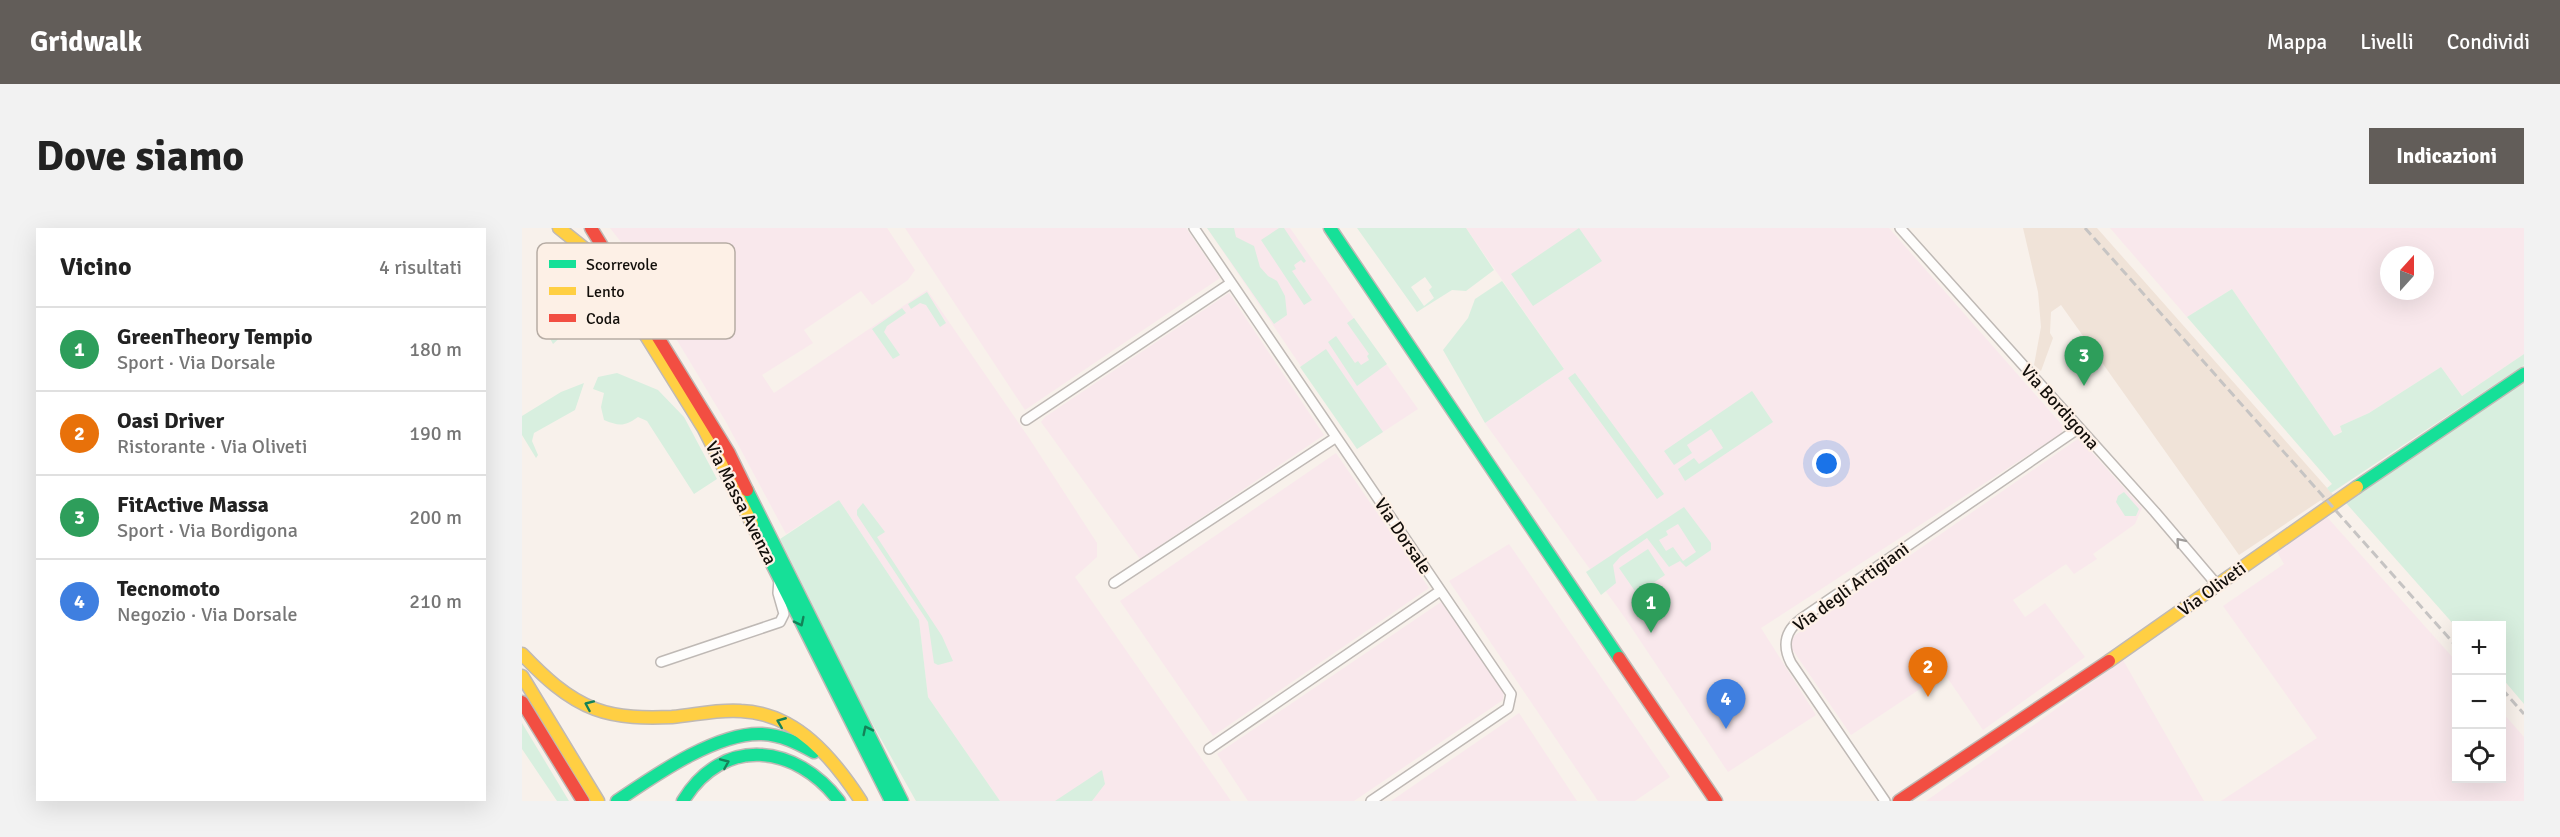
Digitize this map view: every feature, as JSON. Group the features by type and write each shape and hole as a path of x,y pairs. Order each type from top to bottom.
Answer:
{"main road":[{"name":"Via Massa Avenza","path":"559,228 578,243"},
{"name":"Via Massa Avenza","path":"591,228 600,243"},
{"path":"1330,228 1716,801"},
{"name":"Via Massa Avenza","path":"649,339 704,429 891,801"},
{"name":"Via Massa Avenza","path":"659,339 729,453 902,801"},
{"name":"Via Oliveti","path":"1899,801 2218,586 2271,546 2524,374"},
{"path":"522,654 553,685 596,709 624,715 658,718 745,711 775,720 800,731 819,745 842,771 861,801"},
{"path":"522,676 598,801"},
{"path":"524,706 552,765 573,801"},
{"path":"524,706 583,801"},
{"path":"617,801 725,739 747,735 776,735 801,743 842,771"},
{"path":"683,801 688,791 704,774 727,760 758,754 789,760 810,770 832,790 839,801"},
{"path":"820,756 838,779 845,801"}],"street":[{"name":"Via Dorsale","path":"1194,228 1511,693 1508,708 1371,801"},
{"name":"Via Bordigona","path":"1900,228 2218,586"},
{"path":"1026,420 1231,283"},
{"name":"Via degli Artigiani","path":"1885,801 1791,663 1785,644 1787,634 1801,619 2079,428"},
{"path":"1114,583 1335,438"},
{"path":"662,662 780,622 784,614 778,593 779,579"},
{"path":"1209,749 1440,591"}],"shaded area":[{"path":"610,228 887,228 915,270 908,280 872,305 861,291 804,330 813,343 762,375 774,393 927,290 1029,438 1097,543 1097,557 1075,577 1231,801 1000,801 928,697 919,620 839,500 786,534 726,422 676,339 735,339 735,243 622,243"},
{"path":"905,228 1186,228 1220,278 1025,410"},
{"path":"1207,228 1290,228 1418,409 1357,449"},
{"path":"1466,228 1889,228 2063,426 2062,433 1761,628 1816,715 1728,772 1625,618 1485,423 1564,369"},
{"path":"2023,228 2097,228 2343,506 2334,513 2321,500 2239,555 2061,305 2051,312 2050,333 2053,338 2041,371 2034,365 2041,327 2038,292"},
{"path":"2110,228 2524,228 2524,354 2462,396 2441,367 2369,413 2340,426 2342,431 2334,436 2232,289 2187,317"},
{"path":"1229,293 1324,435 1140,559 1041,422 1045,417"},
{"path":"2079,438 2142,508 2135,524 2093,554 2097,559 2074,574 2066,564 2013,600 2025,617 2045,603 2085,657 1983,730 1944,673 1851,735 1790,646 1794,636"},
{"path":"1336,453 1429,588 1213,736 1120,601"},
{"path":"2327,517 2452,657 2452,783 2506,783 2506,717 2524,737 2524,801 2221,801 2317,738 2223,606 2284,564 2276,550"},
{"path":"1509,544 1670,777 1635,801 1598,801 1449,581"},
{"path":"1441,602 1504,690 1503,700 1354,801 1248,801 1217,754"},
{"path":"2123,660 2204,801 1926,801 2045,717"},
{"path":"1519,713 1577,801 1391,801"}],"green space":[{"path":"1207,228 1234,228 1236,237 1254,246 1260,267 1268,276 1277,281 1285,296 1287,315 1274,324"},
{"path":"1279,228 1284,228 1306,261 1304,263 1301,260 1294,265 1296,269 1292,271 1312,300 1304,305 1261,240"},
{"path":"1357,228 1466,228 1494,270 1466,291 1452,290 1417,312","holes":["1425,277 1432,287 1429,290 1434,298 1424,306 1411,287"]},
{"path":"1579,228 1602,261 1533,306 1511,274"},
{"path":"1502,281 1564,369 1485,423 1443,350 1468,318 1475,299"},
{"path":"2232,289 2334,436 2342,432 2340,426 2369,413 2441,367 2462,396 2524,354 2524,365 2331,493 2327,488 2332,484 2187,317"},
{"path":"927,292 946,323 940,327 926,305 920,303 911,309 908,304"},
{"path":"902,308 906,313 887,326 884,332 900,355 893,359 872,329"},
{"path":"1354,318 1387,364 1357,386 1328,342 1336,336 1355,363 1358,361 1361,365 1369,360 1367,356 1369,354 1347,323"},
{"path":"1326,349 1383,432 1357,449 1300,367"},
{"path":"617,373 658,390 684,417 717,479 694,494 647,421 638,417 629,423 621,424 604,420 601,407 604,393 593,389 598,377"},
{"path":"1575,373 1664,494 1657,499 1568,378"},
{"path":"2524,381 2524,704 2506,683 2506,621 2452,622 2346,503"},
{"path":"584,383 575,410 534,433 532,441 538,455 536,458 522,435 522,416 561,392"},
{"path":"1752,391 1773,422 1685,481 1678,469 1694,458 1699,464 1723,448 1711,429 1687,445 1692,453 1674,465 1664,451"},
{"path":"2124,492 2139,509 2136,516 2125,516 2116,502 2118,496"},
{"path":"839,500 919,620 928,697 1000,801 916,801 868,716 780,539"},
{"path":"863,503 885,532 877,537 942,636 953,661 938,665 934,663 928,622 857,515 857,510"},
{"path":"1684,507 1711,543 1711,550 1686,567 1680,561 1669,567 1647,538 1620,557 1613,565 1616,583 1601,595 1586,572","holes":["1678,524 1696,552 1683,561 1673,547 1666,551 1659,540 1668,535 1666,531"]},
{"path":"1648,549 1665,575 1637,594 1619,568"},
{"path":"522,723 569,801 557,801 522,749"},
{"path":"1102,770 1105,784 1092,801 1055,801"}],"railway":[{"path":"2085,228 2452,641"},
{"path":"2506,694 2524,714"}],"traffic: fast":[{"path":"1330,228 1619,658"},
{"path":"2357,487 2524,374"},
{"path":"747,490 902,801"},
{"path":"752,524 891,801"},
{"path":"617,801 686,757 725,740 744,735 776,736 814,752"},
{"path":"683,801 699,780 718,765 739,757 760,755 781,759 802,768 822,782 839,801"}],"traffic: slow":[{"path":"559,228 578,243"},
{"path":"648,339 704,429 752,524"},
{"path":"2109,661 2357,487"},
{"path":"522,654 565,693 604,712 623,716 672,717 715,711 741,711 779,720 796,729 825,754 861,801"},
{"path":"522,676 598,801"}],"traffic: jam":[{"path":"591,228 600,243"},
{"path":"659,339 729,453 747,490"},
{"path":"1619,658 1716,801"},
{"path":"1899,801 2109,661"},
{"path":"522,702 583,801"}],"place":[{"name":"FitActive Massa","path":"2084,386"},
{"name":"GreenTheory Tempio","path":"1651,633"},
{"name":"Oasi Driver","path":"1928,697"},
{"name":"Tecnomoto","path":"1726,729"}]}
